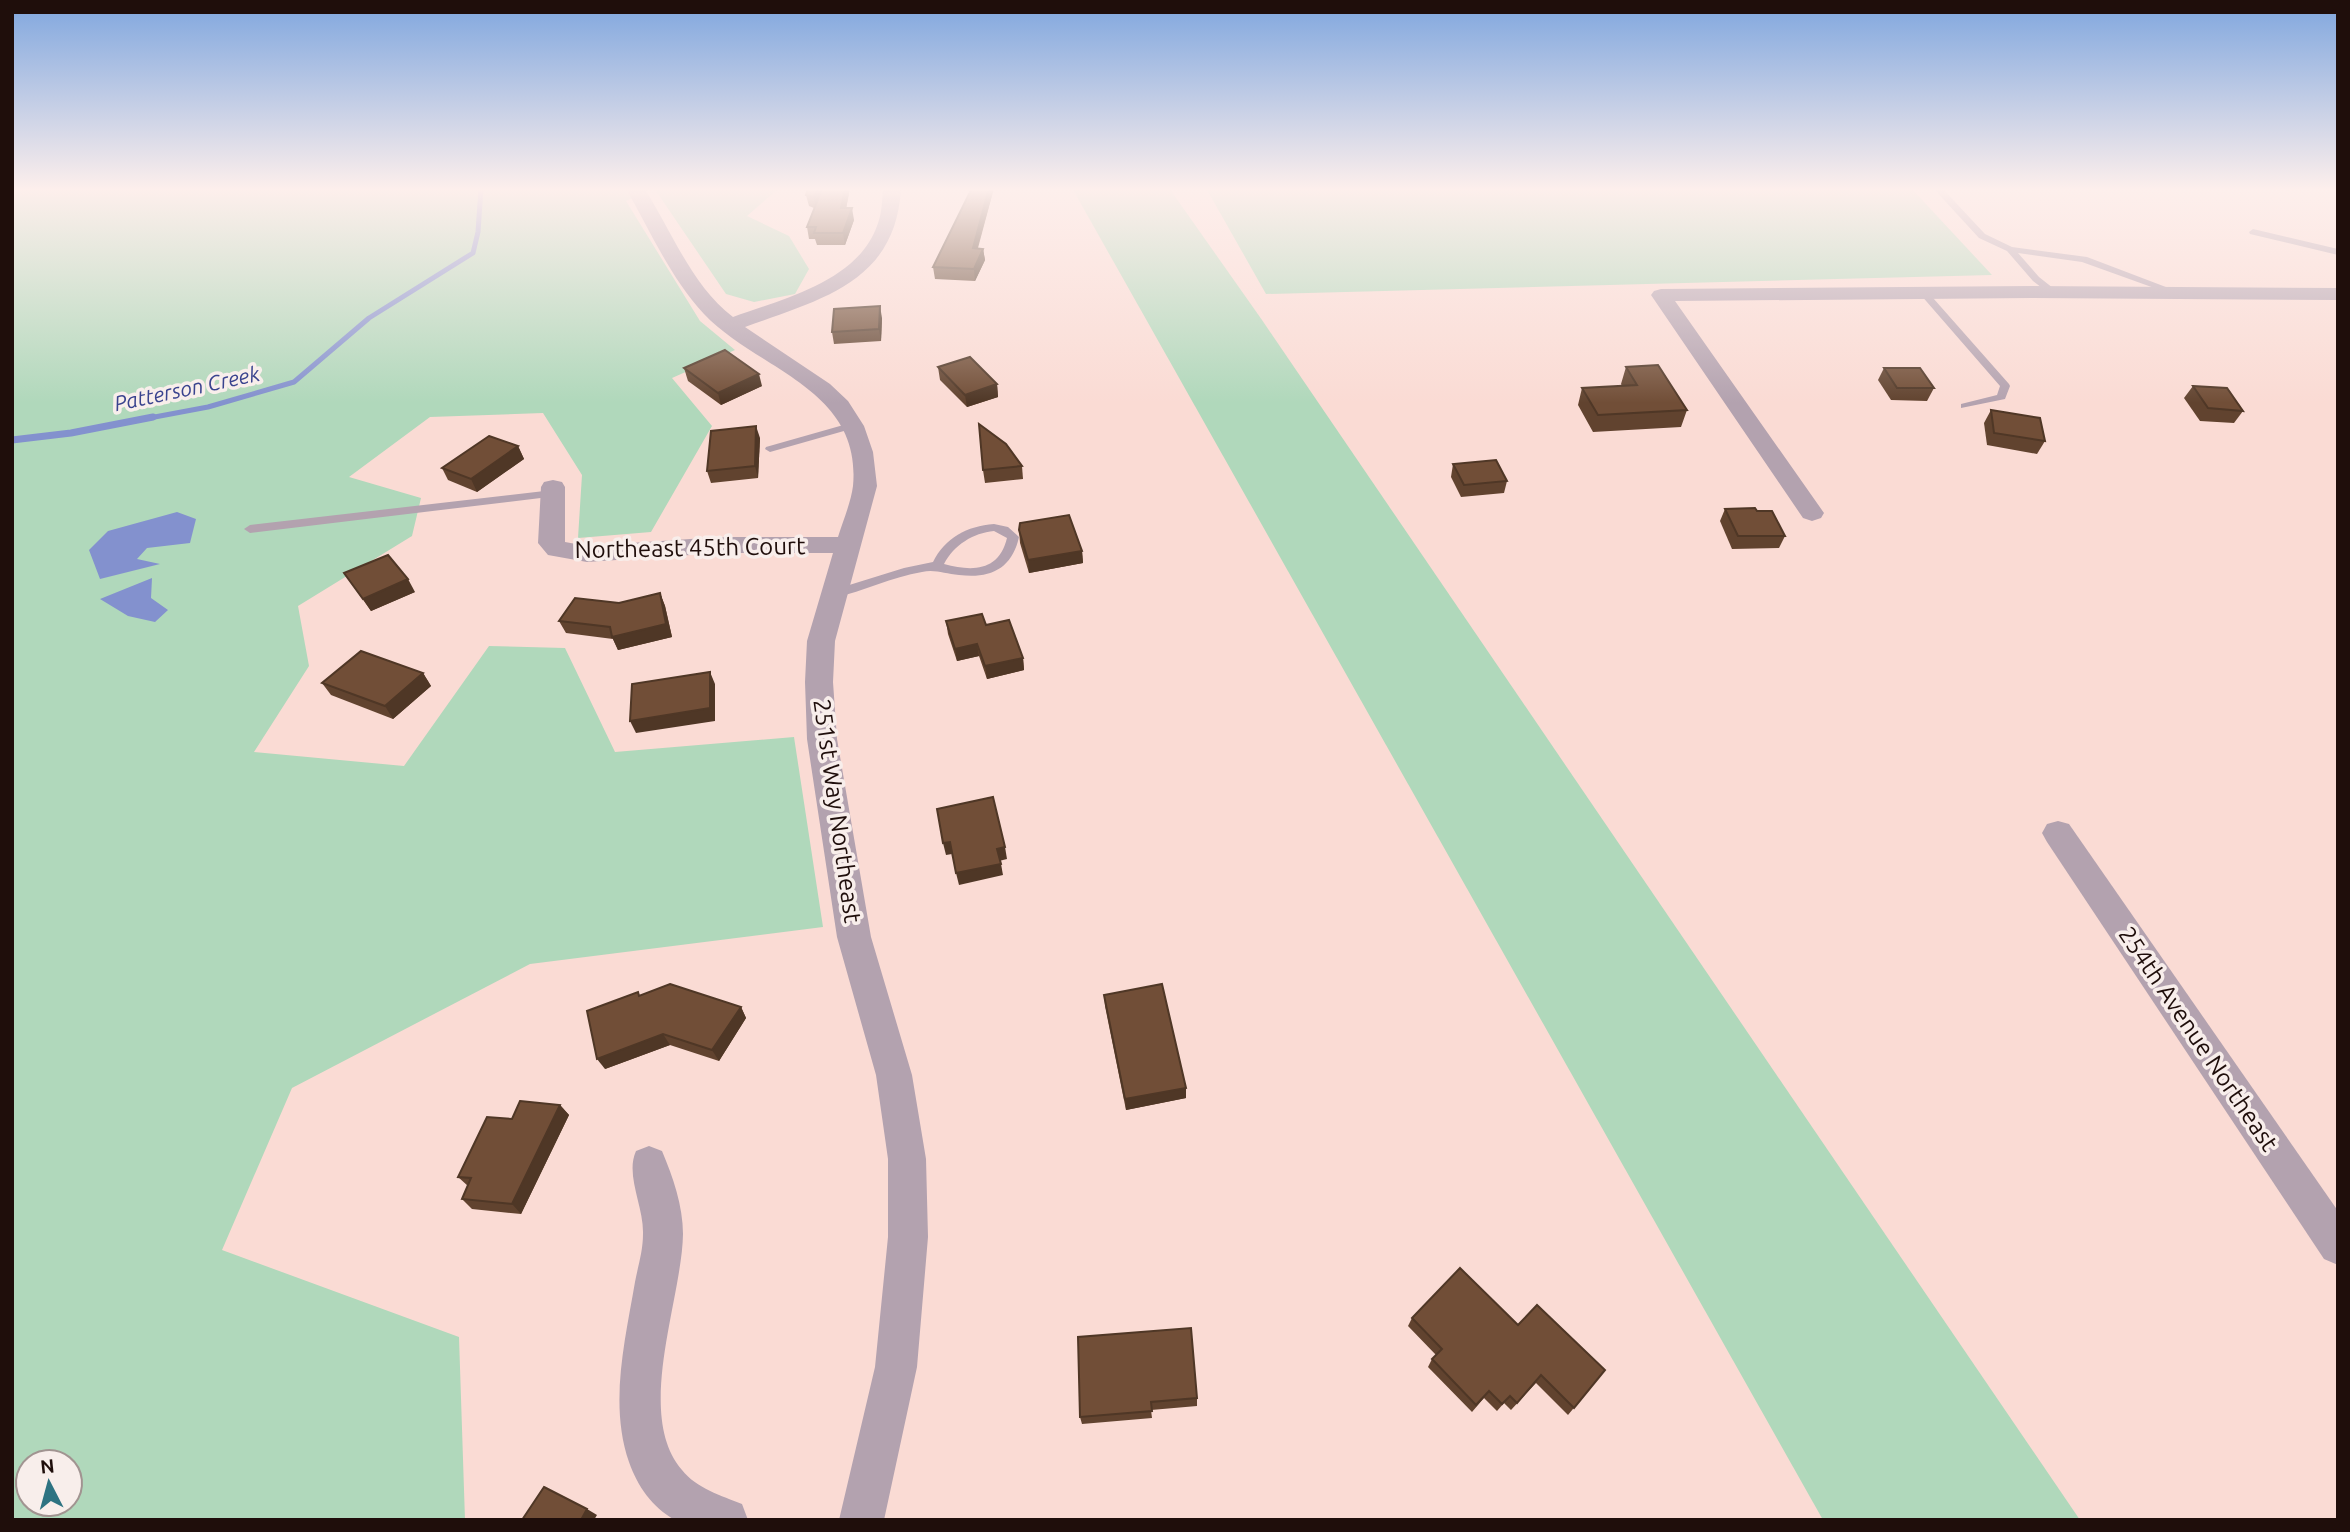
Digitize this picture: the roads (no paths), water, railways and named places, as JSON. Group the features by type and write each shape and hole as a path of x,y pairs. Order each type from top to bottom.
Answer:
{"street":[{"name":"251st Way Northeast","path":"677,259 709,308 757,348 816,382 835,398 854,425 865,462 865,486 846,545 821,641 819,682 822,739 855,937 894,1075 907,1159 908,1237 897,1367 861,1520"},
{"path":"731,326 834,284 865,259"},
{"path":"1812,513 1661,295 1923,292 2338,294"},
{"name":"Northeast 45th Court","path":"553,490 551,543 557,549 569,553 611,553 720,545 846,545"},
{"name":"254th Avenue Northeast","path":"2058,833 2338,1245"},
{"path":"649,1164 660,1199 663,1234 641,1394 641,1433 651,1466 668,1488 705,1512 726,1520"}],"lane":[{"path":"2019,259 2036,279 2053,292"},
{"path":"2085,259 2175,293"},
{"path":"1923,292 2005,386 2001,397 1965,407"},
{"path":"770,449 854,425"},
{"path":"250,529 553,490"},
{"path":"834,594 860,589 910,571 937,566 954,571 978,572 999,564 1010,550 1013,537 1006,529 982,528 956,543 939,559 937,566"}],"water":[{"path":"177,512 196,519 190,543 147,548 137,559 160,564 100,579 89,550 108,531"},
{"path":"152,578 151,598 168,610 155,622 128,616 100,599"}],"waterway":[{"name":"Patterson Creek","path":"144,419 208,407 294,382 369,318 463,259"},
{"name":"Patterson Creek","path":"12,440 71,433 153,417"}]}
